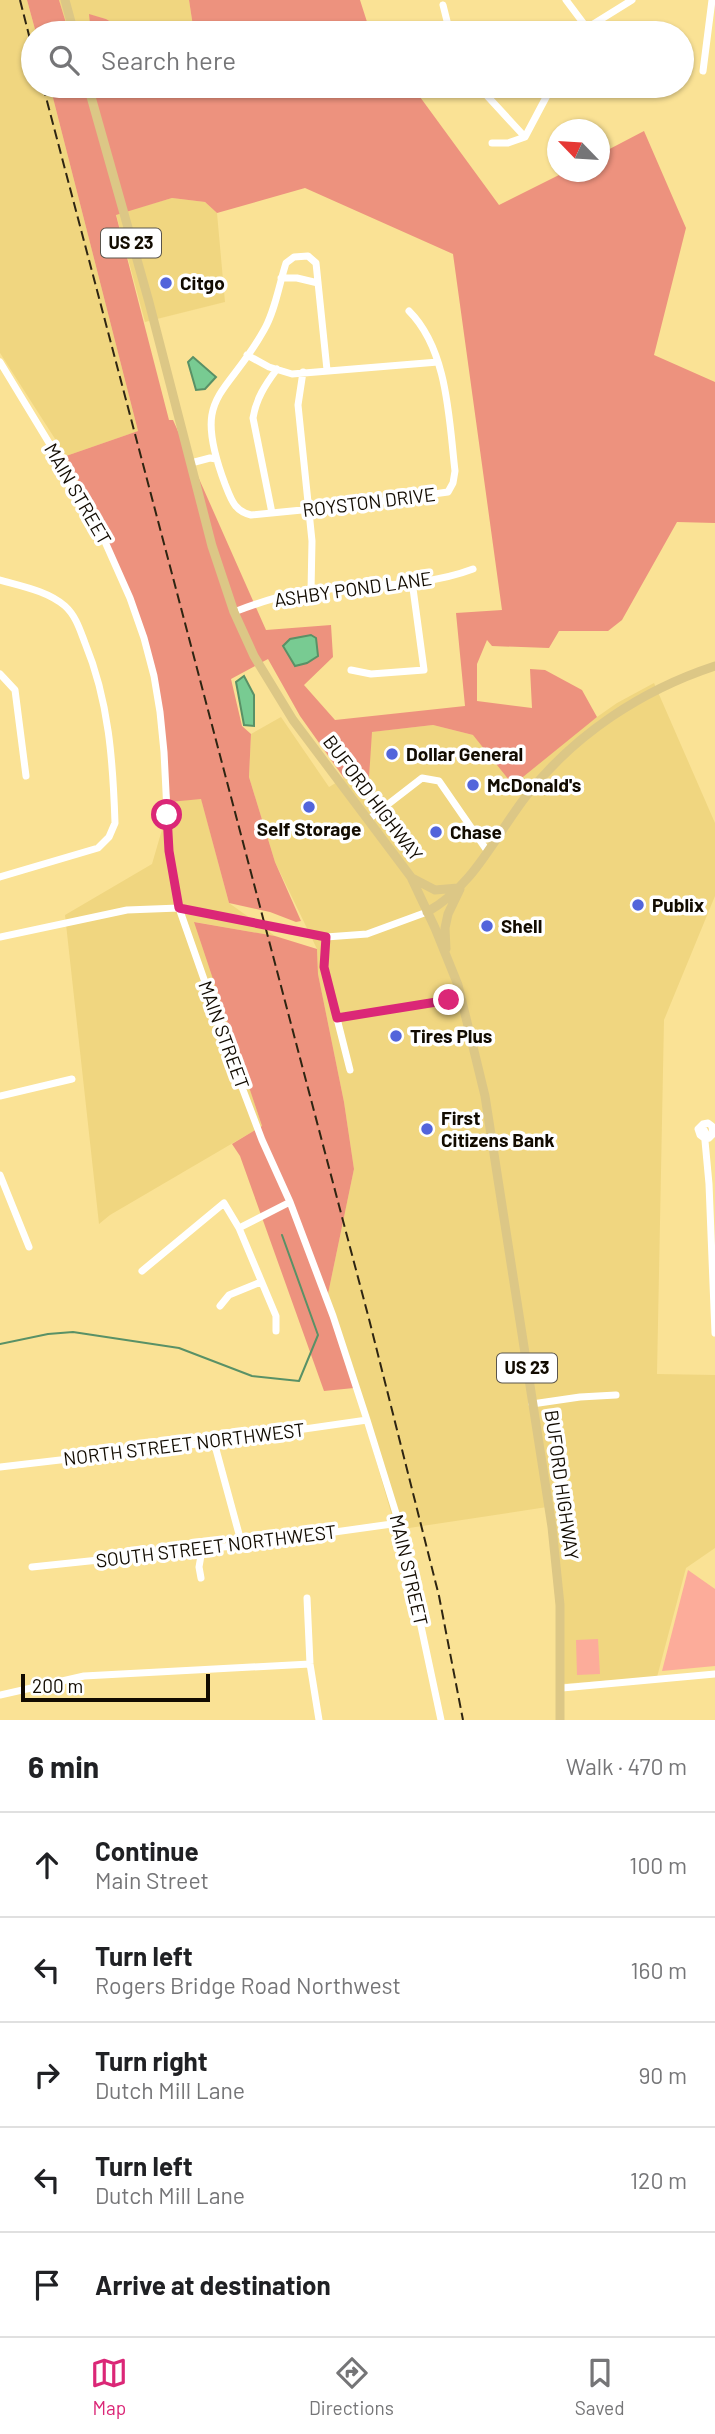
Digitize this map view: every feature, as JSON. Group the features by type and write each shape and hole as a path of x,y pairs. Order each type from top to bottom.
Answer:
{"main road":[{"path":"65,0 71,21"},
{"name":"BUFORD HIGHWAY","path":"91,98 149,302 212,546 234,612 254,656 293,720 411,877 462,998 485,1096 552,1528 561,1605 560,1720"},
{"path":"427,912 460,887 535,786 576,744 614,714 652,691 715,666"},
{"path":"411,877 435,890 460,887"},
{"path":"446,955 445,928 460,887"}],"street":[{"path":"566,0 579,21"},
{"path":"600,21 632,0"},
{"path":"703,71 712,0"},
{"path":"443,5 447,21"},
{"path":"489,98 526,138"},
{"path":"492,143 508,144 526,138 546,98"},
{"name":"ROYSTON DRIVE","path":"327,370 316,263 308,256 289,260 265,328 225,383 214,403 210,430 216,459 232,503 237,509 251,515 448,492 455,471 444,379 418,320 409,311"},
{"path":"281,278 318,283"},
{"path":"247,355 292,374 438,362"},
{"name":"MAIN STREET","path":"0,362 94,516 141,628 160,712 169,851 179,908 253,1117 290,1202 333,1316 368,1420 399,1523 441,1720"},
{"path":"272,513 254,418 256,405 265,385 277,369"},
{"path":"303,373 298,405 309,510 312,591"},
{"path":"191,463 216,459"},
{"name":"ASHBY POND LANE","path":"234,612 264,601 312,591 412,582 473,569"},
{"path":"0,580 54,599 74,615 101,686 108,730 115,823 109,837 98,848 0,877"},
{"path":"351,670 371,674 424,670 412,582"},
{"path":"0,674 15,691 26,776"},
{"path":"369,819 422,778 439,781 488,852"},
{"path":"0,937 127,910 179,908 326,937 367,934 427,912"},
{"path":"326,937 324,967 350,1070"},
{"path":"337,1018 462,998"},
{"path":"0,1096 72,1079"},
{"path":"704,1130 713,1222 715,1334"},
{"path":"0,1175 29,1247"},
{"path":"239,1228 290,1202"},
{"path":"142,1271 224,1203 239,1228 276,1316 276,1331"},
{"path":"220,1306 229,1295 261,1282"},
{"path":"532,1404 616,1395"},
{"name":"NORTH STREET NORTHWEST","path":"0,1468 368,1420"},
{"path":"215,1442 242,1545"},
{"name":"SOUTH STREET NORTHWEST","path":"32,1567 202,1550 399,1523"},
{"path":"201,1578 199,1567 202,1550"},
{"path":"307,1598 310,1664 319,1720"},
{"path":"0,1695 84,1676 310,1664"},
{"path":"562,1688 715,1674"}],"shaded area":[{"path":"0,0 27,0 33,21 21,21 21,98 53,98 138,431 66,456 0,353"},
{"path":"27,0 59,0 65,21 33,21"},
{"path":"59,0 189,0 192,21 109,21 90,15 90,21 65,21"},
{"path":"189,0 360,0 367,21 192,21"},
{"path":"89,14 109,21 90,21"},
{"path":"53,98 421,98 499,205 547,181 610,182 610,149 644,131 686,228 654,355 715,382 715,523 677,522 622,620 608,631 559,631 549,648 492,646 487,640 477,664 477,701 532,708 530,669 545,670 582,690 597,717 513,785 473,735 433,725 372,732 369,778 344,778 300,716 268,659 231,679 242,726 251,734 249,777 275,862 301,921 296,922 270,912 229,903 201,799 170,802 153,662 99,523 66,456 138,431","holes":["305,188 453,254 502,610 456,613 465,706 335,720 304,685 333,657 331,625 266,630 173,420 169,420 116,215 172,198 205,202 217,213"]},
{"path":"172,198 205,202 217,213 225,302 145,322 116,214"},
{"path":"193,357 216,377 205,389 196,390 188,362"},
{"path":"311,635 316,638 318,656 295,666 283,646 290,639"},
{"path":"244,676 254,695 254,726 244,725 236,682"},
{"path":"654,683 715,823 715,896 664,1020 657,1374 715,1375 715,1548 686,1568 657,1677 559,1684 558,1629 547,1507 396,1530 328,1294 354,1169 344,1102 318,974 317,949 275,862 249,777 251,734 281,717 329,787 344,778 369,778 371,732 433,725 473,735 577,731 617,703"},
{"path":"201,798 229,903 275,936 195,922 262,1126 99,1224 65,915 152,864 170,802"},
{"path":"194,922 275,936 317,949 318,974 344,1102 354,1169 328,1294 354,1388 324,1391 240,1156 232,1144 262,1126"},
{"path":"688,1570 715,1589 715,1666 662,1671"},
{"path":"598,1639 600,1674 577,1675 576,1640"}],"waterway":[{"path":"0,1344 73,1332 179,1348 252,1376 299,1381 318,1335 282,1235"}],"railway":[{"path":"20,0 25,21"},
{"path":"46,98 369,1319 439,1596 463,1720"}],"place":[{"name":"Citgo","path":"166,283"},
{"name":"Dollar General","path":"392,754"},
{"name":"McDonald's","path":"473,785"},
{"name":"Self Storage","path":"309,807"},
{"name":"Chase","path":"436,832"},
{"name":"Publix","path":"638,905"},
{"name":"Shell","path":"487,926"},
{"name":"Tires Plus","path":"396,1036"},
{"name":"First Citizens Bank","path":"427,1129"}],"route":[{"path":"167,815 169,851 179,908 326,937 324,967 337,1018 449,1000"}]}
